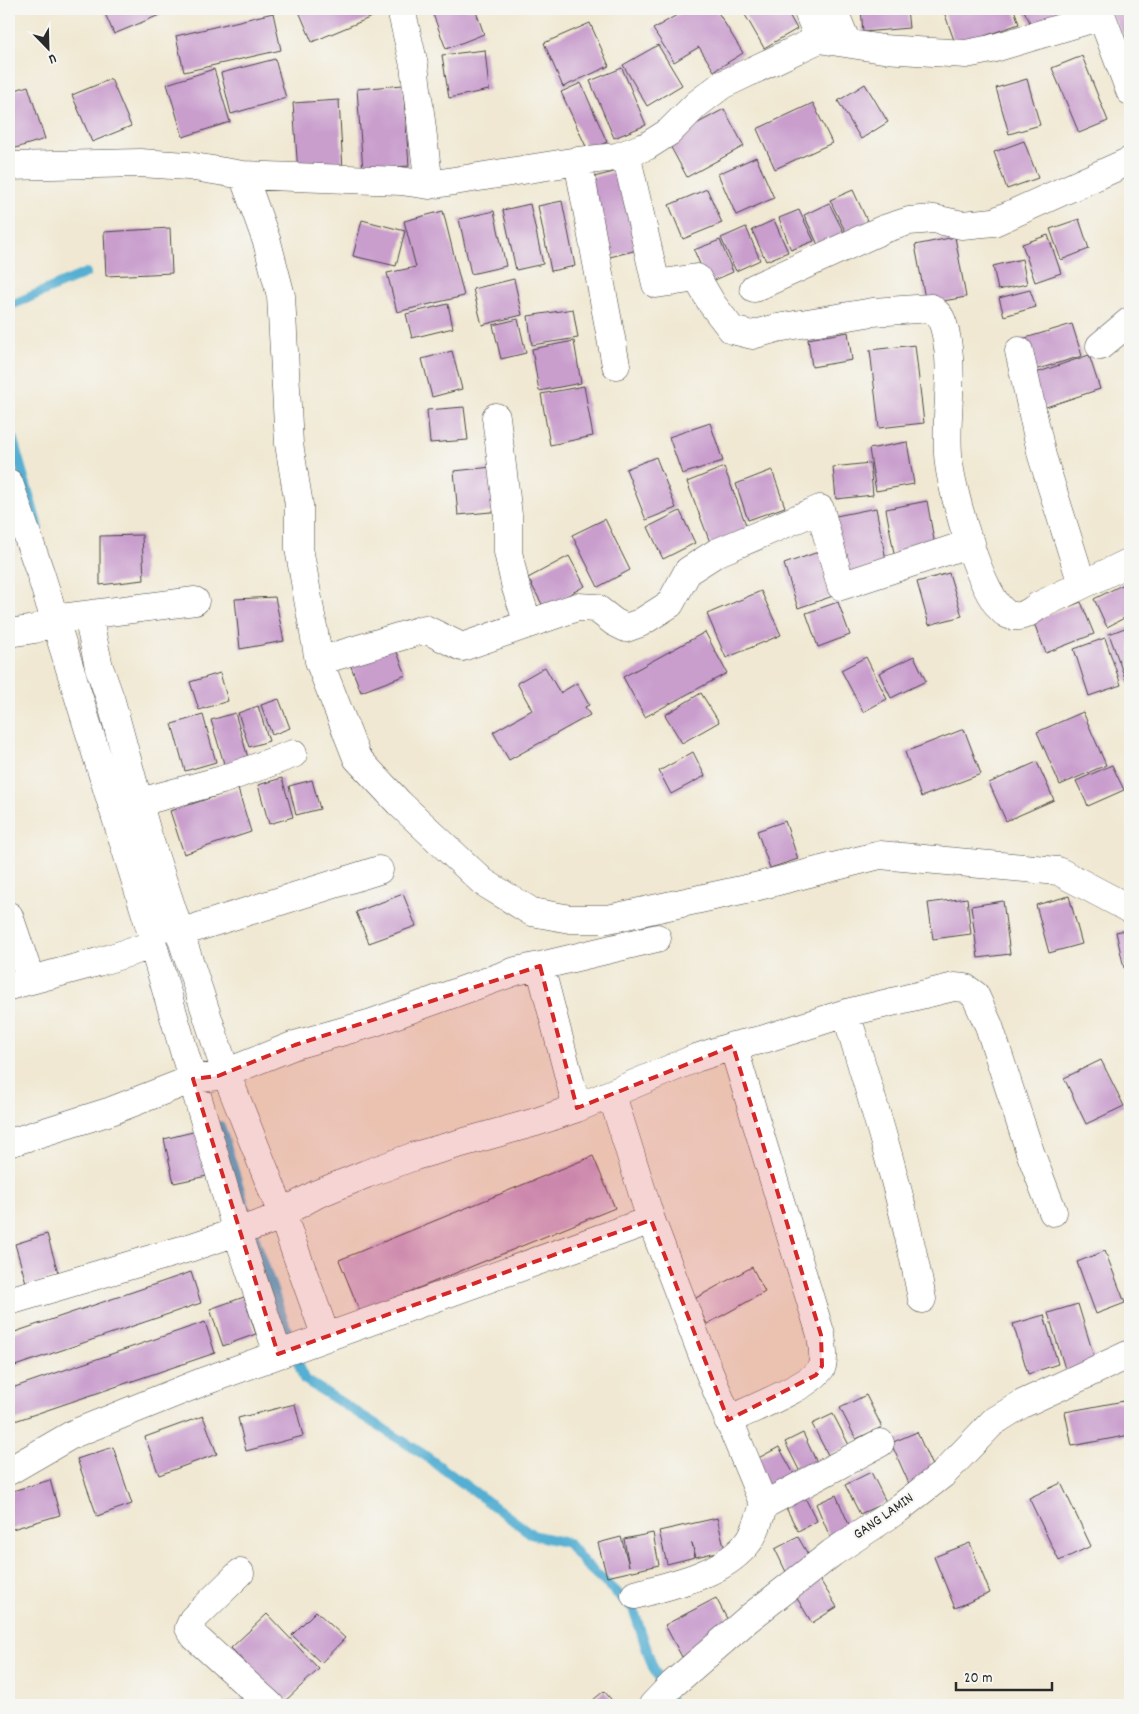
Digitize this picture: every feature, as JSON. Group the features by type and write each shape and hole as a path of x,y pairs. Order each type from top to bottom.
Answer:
{"street":[{"path":"401,9 414,65 429,185"},
{"path":"807,9 819,39"},
{"path":"833,9 847,43"},
{"path":"9,166 140,163 188,166 243,175 402,181 429,185 626,154 647,146 669,132 697,104 722,85 819,39 883,49 966,54 991,49 1100,12 1130,92"},
{"path":"626,154 656,284 697,278 712,304 732,330 752,335 777,328 873,312 931,308 941,318 949,356 949,463 958,506 971,543 978,571 992,600 1009,615 1019,617 1029,613 1038,606 1130,562"},
{"path":"578,161 616,365"},
{"path":"754,288 884,229 918,220 934,219 962,225 994,222 1130,162"},
{"path":"243,175 267,242 280,296 289,444 298,505 300,548 319,660 357,758 399,803 483,882 532,912 570,919 608,919 755,887 880,855 1058,871 1130,908"},
{"path":"1100,346 1130,321"},
{"path":"1019,351 1042,456 1082,584"},
{"path":"496,417 508,515 508,552 516,588 528,623"},
{"path":"9,483 40,572 99,667 140,802 147,833 179,933 209,1077 258,1224 321,1339"},
{"path":"319,660 425,629 462,647 577,607 596,608 614,622 626,628 640,623 670,604 688,572 716,553 820,509 841,586 971,543"},
{"path":"9,633 35,629 70,618 194,601"},
{"path":"70,618 152,934 153,945 209,1077 258,1224 284,1353"},
{"path":"140,802 222,780 293,754"},
{"path":"179,933 379,870"},
{"path":"9,916 19,982 98,962 153,945"},
{"path":"9,1143 111,1111 295,1045 372,1023 516,971 657,938"},
{"path":"540,966 577,1108"},
{"path":"9,1301 192,1247 258,1224 317,1194 374,1171 415,1156 536,1122 577,1108 612,1095 696,1058 732,1046 761,1040 846,1013 954,988 965,988 975,995 990,1026 1030,1152 1053,1212"},
{"path":"846,1013 886,1146 911,1240 922,1300"},
{"path":"728,1420 809,1381 822,1366 823,1352 818,1326 732,1046"},
{"path":"612,1095 651,1220 728,1420 764,1505"},
{"path":"9,1471 73,1434 202,1382 651,1220"},
{"name":"GANG LAMIN","path":"653,1705 673,1684 748,1619 832,1553 897,1510 943,1474 993,1422 1022,1404 1130,1354"},
{"path":"635,1595 691,1578 735,1555 750,1540 764,1505 880,1443"},
{"path":"240,1573 193,1619 190,1628 195,1637 270,1705"}],"highlighted area":[{"path":"540,966 577,1108 733,1046 821,1335 822,1366 816,1375 728,1420 651,1220 278,1354 193,1079 218,1076 295,1045"}],"building":[{"path":"103,9 168,9 169,11 114,34"},
{"path":"298,9 371,9 374,16 312,42"},
{"path":"431,9 475,9 484,34 446,49"},
{"path":"687,9 716,9 743,53 714,71 699,47 674,62 653,29"},
{"path":"751,9 786,9 797,29 764,48 744,13"},
{"path":"861,9 907,9 909,28 863,32"},
{"path":"943,9 1014,9 1019,24 956,46"},
{"path":"1023,9 1068,9 1032,26"},
{"path":"1108,9 1130,9 1130,46"},
{"path":"273,13 281,50 184,72 176,36"},
{"path":"590,23 609,66 563,87 544,43"},
{"path":"658,45 682,85 647,106 623,65"},
{"path":"485,50 489,90 449,98 442,55"},
{"path":"1082,56 1108,121 1079,133 1052,68"},
{"path":"275,59 286,98 231,114 221,73"},
{"path":"622,68 646,125 614,138 590,81"},
{"path":"214,69 230,122 183,137 167,84"},
{"path":"111,79 131,126 92,142 72,95"},
{"path":"1027,79 1040,125 1009,134 996,88"},
{"path":"581,83 607,142 588,151 561,92"},
{"path":"865,84 888,122 861,139 838,101"},
{"path":"403,85 409,166 363,170 357,89"},
{"path":"28,86 45,139 9,150 9,92"},
{"path":"339,100 343,170 298,173 293,103"},
{"path":"813,103 832,143 775,169 757,129"},
{"path":"724,109 744,146 687,177 667,140"},
{"path":"1024,141 1038,178 1007,189 994,152"},
{"path":"756,157 774,198 736,215 718,174"},
{"path":"622,170 641,249 606,258 586,179"},
{"path":"707,189 722,223 683,239 669,205"},
{"path":"853,190 870,227 848,237 830,200"},
{"path":"562,201 575,266 551,271 538,206"},
{"path":"829,203 845,235 819,247 804,215"},
{"path":"530,204 543,264 516,270 503,210"},
{"path":"799,210 814,241 791,250 779,218"},
{"path":"443,211 464,296 397,312 387,273 416,267 404,221"},
{"path":"494,211 506,266 471,274 459,219"},
{"path":"1079,219 1089,249 1061,260 1050,229"},
{"path":"362,220 405,231 396,266 353,256"},
{"path":"774,220 788,252 766,261 752,230"},
{"path":"746,227 760,260 736,271 721,238"},
{"path":"170,228 172,273 106,276 104,232"},
{"path":"1048,235 1061,273 1035,282 1022,244"},
{"path":"955,237 966,297 926,304 915,245"},
{"path":"720,240 733,272 708,283 694,250"},
{"path":"1022,259 1027,284 998,290 993,266"},
{"path":"514,279 522,315 482,325 473,289"},
{"path":"1030,290 1036,307 1004,316 999,298"},
{"path":"448,304 453,328 412,338 406,314"},
{"path":"573,309 578,338 532,345 528,316"},
{"path":"518,319 526,353 501,359 493,325"},
{"path":"1072,324 1082,356 1028,372 1019,340"},
{"path":"848,332 852,360 812,367 808,339"},
{"path":"574,341 581,383 539,391 532,349"},
{"path":"915,345 924,423 879,428 870,350"},
{"path":"452,351 462,389 432,397 422,359"},
{"path":"1089,355 1100,389 1040,409 1030,375"},
{"path":"584,386 593,436 550,445 541,394"},
{"path":"464,407 468,440 430,443 427,410"},
{"path":"710,423 723,461 682,474 669,437"},
{"path":"907,442 914,484 876,491 869,449"},
{"path":"656,457 676,508 646,520 626,469"},
{"path":"870,463 873,495 836,499 833,467"},
{"path":"492,467 502,511 458,515 454,471"},
{"path":"724,467 748,530 711,545 687,482"},
{"path":"772,470 785,507 748,520 736,484"},
{"path":"927,501 936,551 895,559 886,509"},
{"path":"876,508 887,565 843,574 831,517"},
{"path":"680,511 695,543 663,559 648,527"},
{"path":"605,519 630,570 598,587 572,535"},
{"path":"142,535 144,580 100,585 100,536"},
{"path":"821,551 836,595 798,608 784,564"},
{"path":"569,556 585,586 544,608 528,578"},
{"path":"949,573 962,616 929,625 917,582"},
{"path":"1130,581 1130,615 1107,627 1094,599"},
{"path":"761,591 781,635 726,658 707,614"},
{"path":"275,597 284,641 240,649 235,599"},
{"path":"838,602 850,635 818,647 806,613"},
{"path":"1081,602 1094,634 1046,653 1033,621"},
{"path":"1130,626 1130,680 1126,681 1109,634"},
{"path":"705,632 727,673 645,717 623,677"},
{"path":"1105,638 1121,685 1089,696 1074,649"},
{"path":"395,647 406,675 361,692 350,664"},
{"path":"914,656 926,681 891,698 879,673"},
{"path":"866,657 887,699 863,712 841,670"},
{"path":"545,667 560,693 577,683 589,705 585,707 590,715 509,760 493,732 532,710 517,683"},
{"path":"220,673 228,701 199,710 190,682"},
{"path":"701,693 719,722 682,743 665,715"},
{"path":"279,699 290,728 272,735 261,705"},
{"path":"258,706 269,741 249,747 238,713"},
{"path":"1083,712 1106,765 1060,785 1037,732"},
{"path":"235,713 249,761 225,767 211,720"},
{"path":"203,715 216,762 185,771 172,724"},
{"path":"964,729 981,774 921,797 905,752"},
{"path":"693,752 705,776 671,794 659,771"},
{"path":"1037,762 1054,800 1006,821 989,783"},
{"path":"1112,765 1124,790 1088,806 1076,781"},
{"path":"282,778 293,817 269,824 258,785"},
{"path":"312,780 320,809 296,815 289,786"},
{"path":"238,789 251,832 184,854 170,811"},
{"path":"785,821 798,859 770,868 757,831"},
{"path":"403,894 416,926 369,943 356,912"},
{"path":"1069,896 1082,944 1049,953 1036,905"},
{"path":"967,898 971,934 933,939 928,903"},
{"path":"1003,901 1010,954 978,958 971,906"},
{"path":"1130,929 1130,967 1124,968 1116,932"},
{"path":"1101,1060 1124,1106 1086,1124 1064,1078"},
{"path":"197,1131 207,1176 174,1183 164,1139"},
{"path":"593,1156 615,1208 360,1312 339,1260"},
{"path":"47,1234 59,1276 27,1286 15,1244"},
{"path":"1105,1251 1125,1303 1096,1314 1077,1262"},
{"path":"752,1267 765,1292 707,1324 694,1299"},
{"path":"191,1272 201,1303 9,1368 9,1334"},
{"path":"244,1297 256,1334 223,1346 210,1309"},
{"path":"1078,1304 1096,1363 1066,1372 1048,1313"},
{"path":"1044,1315 1058,1364 1028,1374 1013,1324"},
{"path":"205,1322 215,1353 9,1423 9,1389"},
{"path":"866,1395 882,1427 856,1439 840,1408"},
{"path":"1124,1401 1130,1435 1072,1446 1065,1412"},
{"path":"295,1404 303,1436 246,1451 238,1418"},
{"path":"833,1414 849,1445 828,1455 812,1424"},
{"path":"203,1416 217,1454 159,1475 145,1437"},
{"path":"917,1432 936,1475 910,1486 891,1443"},
{"path":"803,1433 818,1465 801,1474 785,1442"},
{"path":"113,1447 132,1504 97,1516 77,1459"},
{"path":"779,1447 795,1476 767,1491 751,1462"},
{"path":"871,1472 886,1502 860,1514 845,1485"},
{"path":"50,1480 60,1515 9,1530 9,1492"},
{"path":"1061,1483 1091,1546 1059,1561 1029,1498"},
{"path":"802,1492 817,1521 798,1531 783,1502"},
{"path":"836,1495 850,1527 830,1537 816,1504"},
{"path":"717,1518 725,1550 696,1557 692,1543 695,1557 667,1564 659,1531"},
{"path":"653,1533 659,1565 607,1577 598,1543 621,1537 629,1566 624,1539"},
{"path":"798,1537 813,1563 788,1576 775,1549"},
{"path":"970,1543 990,1593 955,1608 934,1557"},
{"path":"820,1580 837,1607 812,1623 795,1595"},
{"path":"716,1598 733,1630 682,1657 665,1625"},
{"path":"316,1611 345,1638 321,1663 292,1635"},
{"path":"267,1614 319,1669 283,1703 231,1648"},
{"path":"604,1691 616,1705 587,1705"},
{"path":"249,1697 252,1705 221,1705"}],"waterway":[{"path":"9,306 86,273"},
{"path":"9,426 38,527"},
{"path":"220,1126 255,1239 304,1379 423,1454 533,1535 568,1543 585,1564 633,1608 652,1665 672,1705"}]}
